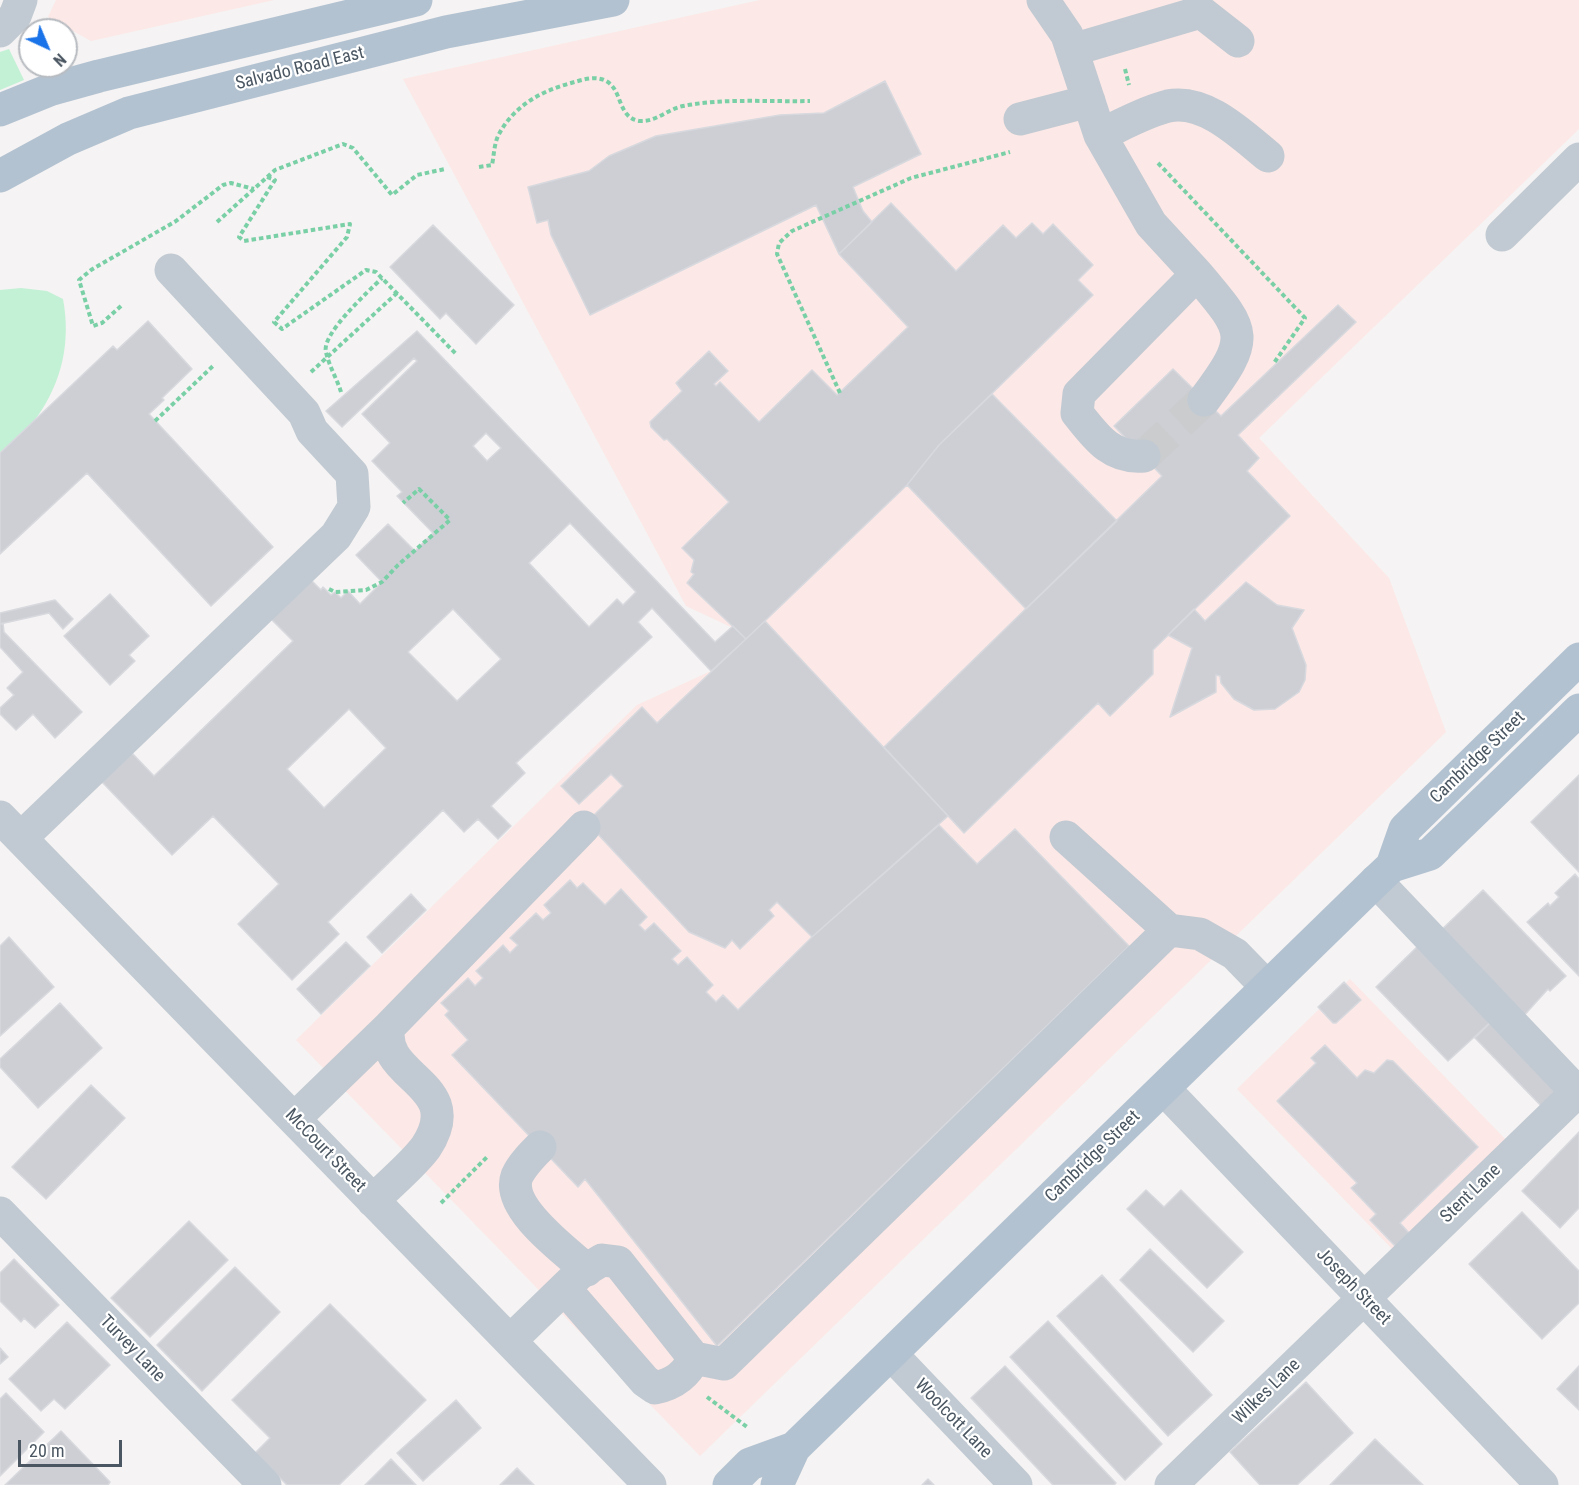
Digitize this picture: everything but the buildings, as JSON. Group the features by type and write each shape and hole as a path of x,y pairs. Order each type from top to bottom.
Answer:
{"main road":[{"path":"0,110 52,89 99,76 416,0"},
{"name":"Salvado Road East","path":"0,176 68,139 129,113 446,32 613,0"},
{"name":"Cambridge Street","path":"777,1485 794,1448 1384,873 1405,829 1579,659"},
{"name":"Cambridge Street","path":"1384,873 1430,854 1577,714"},
{"name":"Cambridge Street","path":"729,1485 750,1464 794,1448"}],"street":[{"path":"0,31 15,16 21,0"},
{"path":"1043,0 1070,42 1100,135 1151,224 1232,315 1239,334 1235,350 1224,373 1204,400"},
{"path":"1070,42 1073,0"},
{"path":"1133,32 1159,0"},
{"path":"1070,42 1133,32 1201,12 1238,41"},
{"path":"1020,119 1089,101"},
{"path":"1100,135 1170,106 1199,108 1233,128 1268,156"},
{"path":"1502,235 1579,159"},
{"path":"10,827 336,536 354,507 352,474 312,431 304,413 171,270"},
{"path":"1144,456 1126,458 1094,435 1077,413 1079,394 1197,274"},
{"name":"McCourt Street","path":"10,827 650,1485"},
{"path":"294,1119 389,1027 584,827"},
{"path":"1066,837 1169,930 1200,934 1226,949 1267,987"},
{"path":"1384,873 1576,1097"},
{"path":"510,1341 576,1279 602,1260 618,1262 694,1358 724,1364 1169,930"},
{"path":"373,1201 423,1150 438,1124 436,1103 394,1055 388,1042 389,1027"},
{"name":"Joseph Street","path":"1164,1089 1542,1485"},
{"name":"Stent Lane","path":"1364,1298 1576,1097"},
{"path":"540,1147 529,1157 517,1177 516,1190 522,1208 576,1279 645,1381 655,1388 671,1384 684,1374 694,1358"},
{"name":"Turvey Lane","path":"0,1213 265,1485"},
{"name":"Wilkes Lane","path":"1171,1485 1364,1298"},
{"name":"Woolcott Lane","path":"891,1354 1016,1485"}],"path":[{"path":"479,167 492,165 498,135 516,112 533,97 556,87 591,78 607,82 614,89 622,109 632,118 640,121 652,120 681,106 810,101"},
{"path":"218,222 275,170 343,144 353,148 361,156 393,195 417,175 445,169"},
{"path":"840,393 777,254 779,243 792,231 911,178 1012,152"},
{"path":"1154,158 1305,318 1274,363"},
{"path":"267,177 275,180 242,231 239,237 244,241 350,224 347,237 274,322 282,329 366,270 376,272 456,354"},
{"path":"341,392 325,351 327,342 350,310 382,278"},
{"path":"302,366 309,374 397,293"},
{"path":"155,421 213,366"},
{"path":"441,1203 490,1154"},
{"path":"700,1391 714,1404 747,1427"}],"shaded area":[{"path":"56,0 274,0 91,41 78,34 78,18 48,17"},
{"path":"760,0 1579,0 1579,129 1259,438 1389,578 1446,732 700,1456 296,1040 637,705 711,671 746,639 733,626 686,606 403,79"},
{"path":"1350,979 1511,1145 1398,1255 1237,1089"}],"green space":[{"path":"9,49 18,68 18,78 24,80 0,90 0,52"},
{"path":"21,288 47,291 63,299 65,346 58,376 46,404 33,422 0,453 0,290"}],"tunnel":[{"path":"1144,456 1204,400"}]}
